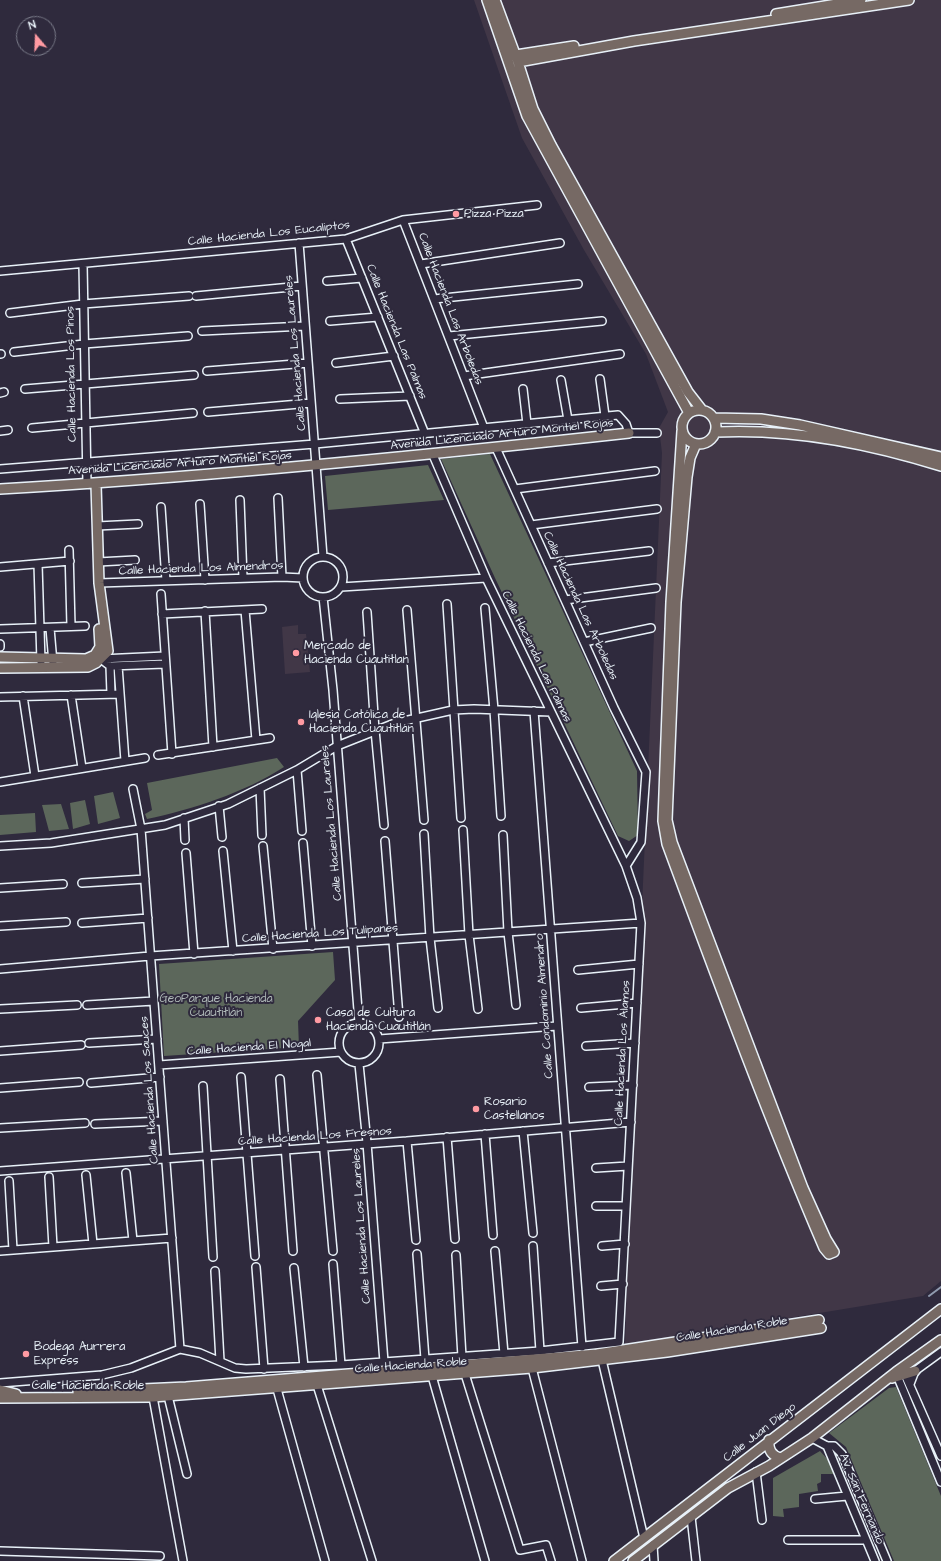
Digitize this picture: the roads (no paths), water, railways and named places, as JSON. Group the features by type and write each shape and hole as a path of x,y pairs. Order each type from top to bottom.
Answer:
{"main road":[{"path":"487,0 526,116 554,170 689,413"},
{"path":"495,0 517,58 533,109 550,145 688,392 702,410 714,418 761,420 800,425 941,457"},
{"path":"517,58 862,0"},
{"path":"517,58 909,0"},
{"path":"696,444 690,458 687,477 676,602 667,820 674,850 772,1102 803,1188 826,1239 834,1252 829,1254 824,1248 799,1190 744,1052 667,844 663,821 671,602 682,422 689,413 702,410"},
{"path":"682,431 687,440 696,444 706,443 713,437 715,432 714,418"},
{"path":"715,432 760,431 823,437 888,451 941,466"},
{"name":"Avenida Licenciado Arturo Montiel Rojas","path":"0,489 96,484 316,466 433,455 629,433"},
{"path":"0,668 88,667 98,657 100,648 97,591 99,583 96,484"},
{"path":"0,657 86,659 98,657"},
{"name":"Calle Juan Diego","path":"614,1561 941,1309"},
{"name":"Calle Hacienda Roble","path":"0,1390 10,1394 186,1387 582,1355 820,1324 667,1352 532,1368 277,1389 153,1397 0,1398"},
{"path":"633,1561 728,1488 769,1466 812,1438 885,1381 901,1373 941,1340"},
{"path":"901,1373 915,1371"},
{"path":"770,1440 768,1446 771,1452 780,1458"},
{"path":"757,1450 766,1455 769,1466"}],"street":[{"name":"Calle Hacienda Los Eucaliptos","path":"0,271 346,239 403,220 537,205"},
{"name":"Calle Hacienda Las Arboledas","path":"403,220 484,428"},
{"name":"Calle Hacienda Las Palmas","path":"346,239 425,434"},
{"name":"Calle Hacienda Los Laureles","path":"298,243 323,557"},
{"path":"421,264 560,243"},
{"name":"Calle Hacienda Los Pinos","path":"83,264 87,484"},
{"path":"327,281 362,278"},
{"path":"434,299 578,284"},
{"path":"10,313 83,304 302,286"},
{"path":"330,322 378,316"},
{"path":"448,336 602,321"},
{"path":"202,331 305,326"},
{"path":"14,352 84,344 188,336"},
{"path":"464,376 620,354"},
{"path":"336,363 394,356"},
{"path":"207,371 308,364"},
{"path":"25,389 194,375"},
{"path":"600,379 605,416"},
{"path":"562,380 568,420"},
{"path":"523,389 527,424"},
{"path":"340,399 410,396"},
{"path":"208,412 311,403"},
{"path":"32,428 193,413"},
{"name":"Avenida Licenciado Arturo Montiel Rojas","path":"0,470 315,444 618,415 626,424 629,433"},
{"path":"0,431 8,430"},
{"path":"629,433 657,433"},
{"name":"Calle Hacienda Las Arboledas","path":"496,448 584,642 646,772 641,842 626,866"},
{"name":"Calle Hacienda Las Palmas","path":"433,455 486,578 626,866"},
{"path":"515,489 655,471"},
{"path":"278,498 282,577"},
{"path":"240,500 242,578"},
{"path":"200,504 205,580"},
{"path":"161,507 166,581"},
{"path":"531,525 657,509"},
{"path":"97,526 138,524"},
{"path":"69,550 71,626"},
{"path":"548,563 649,551"},
{"path":"341,587 343,575 342,570 334,560 323,557 315,559 304,570 303,578 307,589 312,593 323,597 333,594 341,587 486,578"},
{"path":"98,562 135,560"},
{"path":"0,567 70,561"},
{"path":"38,564 40,658 42,667"},
{"name":"Calle Hacienda Los Almendros","path":"99,583 282,577 303,578"},
{"path":"565,600 656,588"},
{"path":"161,594 172,754"},
{"name":"Calle Hacienda Los Laureles","path":"323,597 337,746 359,1023"},
{"path":"447,604 461,818"},
{"path":"485,608 501,816"},
{"path":"162,614 262,609"},
{"path":"246,610 256,740"},
{"path":"407,610 424,820"},
{"path":"205,611 212,747"},
{"path":"367,612 375,730 384,826"},
{"path":"0,629 84,626"},
{"path":"50,628 54,667"},
{"path":"584,642 651,628"},
{"path":"98,657 129,658 165,656"},
{"path":"98,657 110,666 165,664"},
{"path":"110,666 111,694"},
{"path":"118,666 125,761"},
{"path":"0,697 120,694"},
{"path":"71,695 82,768"},
{"path":"23,696 35,776"},
{"path":"0,846 51,843 165,824 219,806 260,788 297,770 337,746 375,730 416,718 453,710 550,712"},
{"name":"Calle Condominio Almendro","path":"534,711 564,1128 582,1347"},
{"path":"158,755 270,738"},
{"path":"0,782 145,758"},
{"path":"297,770 302,832"},
{"path":"260,788 262,835"},
{"name":"Calle Hacienda Los Sauces","path":"132,789 141,829 180,1349"},
{"path":"219,806 222,837"},
{"path":"184,818 185,840"},
{"path":"463,830 468,935 478,1009"},
{"path":"424,834 430,938 438,1008"},
{"path":"502,835 508,932 516,1005"},
{"path":"385,841 399,1017"},
{"path":"303,843 312,946"},
{"path":"263,846 273,949"},
{"path":"223,851 233,951"},
{"path":"186,853 194,954"},
{"name":"Calle Hacienda Los Álamos","path":"619,1342 641,923 637,898 626,866"},
{"path":"82,882 145,878"},
{"path":"0,888 63,884"},
{"path":"82,923 148,918"},
{"path":"0,926 66,922"},
{"name":"Calle Hacienda Los Tulipanes","path":"0,968 150,956 273,949 641,923"},
{"path":"578,970 639,964"},
{"path":"87,1005 154,1001"},
{"path":"582,1008 637,1003"},
{"path":"0,1010 77,1005"},
{"path":"359,1023 368,1025 376,1031 379,1039 377,1053 366,1062 359,1064 348,1060 341,1052 339,1044 340,1036 344,1029 359,1023"},
{"path":"379,1039 557,1026"},
{"path":"0,1050 157,1039"},
{"path":"586,1046 635,1043"},
{"name":"Calle Hacienda El Nogal","path":"159,1065 341,1052"},
{"name":"Calle Hacienda Los Laureles","path":"359,1064 367,1143 384,1362"},
{"path":"317,1075 333,1250"},
{"path":"91,1083 160,1077"},
{"path":"241,1078 255,1256"},
{"path":"280,1079 293,1251"},
{"path":"0,1088 79,1082"},
{"path":"589,1087 632,1085"},
{"path":"203,1086 213,1257"},
{"path":"95,1124 163,1121"},
{"name":"Calle Hacienda Los Fresnos","path":"0,1171 407,1141 631,1122"},
{"path":"0,1128 85,1123"},
{"path":"523,1131 533,1233"},
{"path":"485,1134 493,1235"},
{"path":"447,1137 455,1239"},
{"path":"407,1141 416,1240"},
{"path":"596,1168 628,1166"},
{"path":"126,1173 133,1241"},
{"path":"86,1175 93,1244"},
{"path":"49,1177 53,1247"},
{"path":"9,1182 13,1250"},
{"path":"596,1206 626,1206"},
{"path":"0,1251 172,1238"},
{"path":"602,1246 625,1244"},
{"path":"533,1246 540,1351"},
{"path":"495,1251 504,1354"},
{"path":"418,1254 425,1359"},
{"path":"456,1255 462,1357"},
{"path":"333,1264 341,1365"},
{"path":"256,1267 264,1369"},
{"path":"294,1268 304,1367"},
{"path":"215,1271 220,1361"},
{"path":"601,1286 623,1284"},
{"name":"Calle Hacienda Roble","path":"0,1382 102,1376 131,1368 180,1349 200,1353 241,1368 264,1369 504,1354 619,1342"},
{"path":"910,1384 915,1371 941,1352"},
{"path":"602,1360 644,1538"},
{"path":"532,1368 582,1561"},
{"path":"901,1373 910,1384 941,1456"},
{"path":"901,1373 941,1482"},
{"path":"465,1374 520,1550 546,1545 551,1561"},
{"path":"432,1376 485,1561"},
{"path":"317,1385 372,1561"},
{"path":"277,1389 325,1561"},
{"path":"168,1396 187,1474"},
{"path":"153,1397 183,1561"},
{"path":"812,1438 827,1446 834,1446 842,1454 887,1561"},
{"name":"Av. San Fernando","path":"827,1446 875,1561"},
{"path":"756,1472 762,1520"},
{"path":"815,1499 847,1496"},
{"path":"691,1517 696,1561"},
{"path":"788,1540 866,1540"},
{"path":"653,1545 654,1561"},
{"path":"0,1551 160,1556"}],"waterway":[{"path":"929,1296 941,1287"}],"place":[{"name":"Pizza Pizza","path":"456,214"},
{"name":"Mercado de Hacienda Cuautitlan","path":"296,653"},
{"name":"Iglesia Católica de Hacienda Cuautitlán","path":"301,722"},
{"name":"Casa de Cultura Hacienda Cuautitlán","path":"318,1020"},
{"name":"Rosario Castellanos","path":"476,1109"},
{"name":"Bodega Aurrera Express","path":"26,1354"}],"park label":[{"name":"GeoParque Hacienda Cuautitlán","path":"216,1006"}]}
